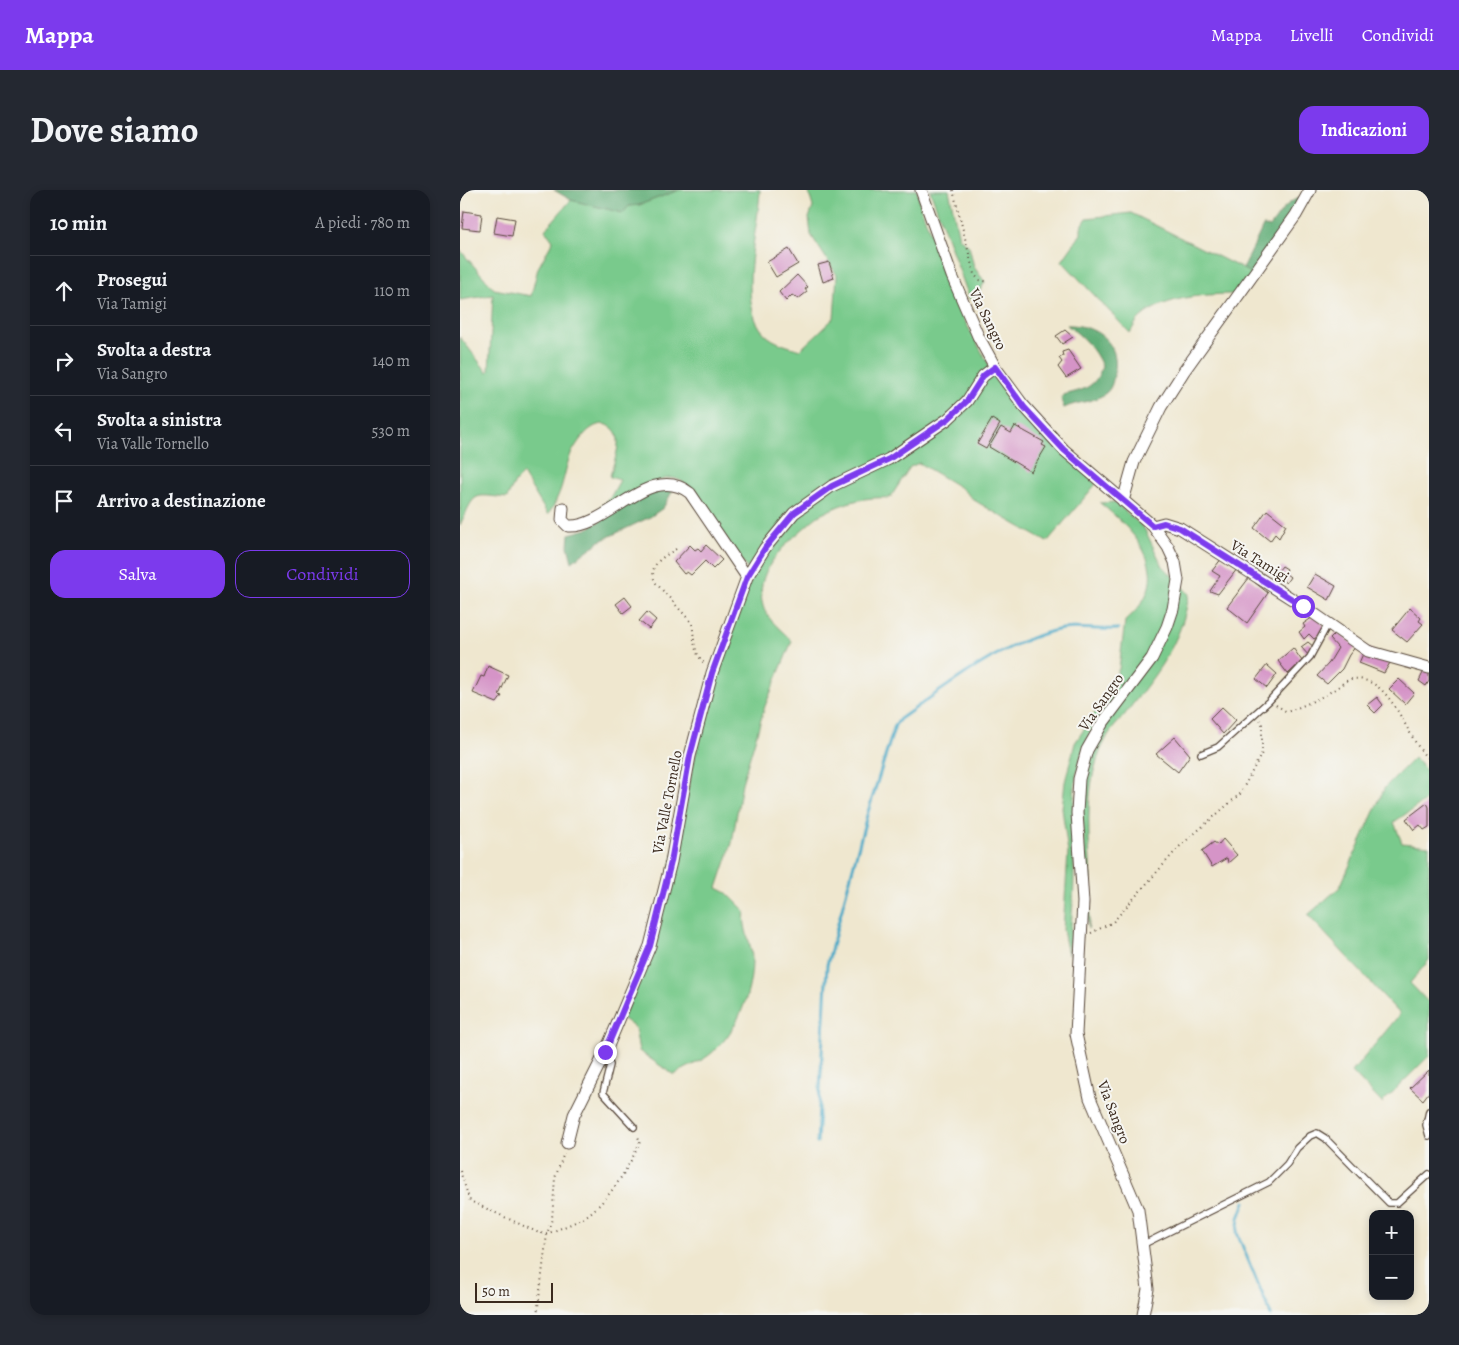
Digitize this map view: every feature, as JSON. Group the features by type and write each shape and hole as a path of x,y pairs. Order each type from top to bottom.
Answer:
{"street":[{"name":"Via Sangro","path":"921,190 952,276 978,336 995,367 1024,407 1064,450 1153,526 1168,547 1175,562 1178,580 1173,609 1152,658 1102,724 1087,750 1080,780 1077,813 1083,902 1076,1034 1090,1098 1138,1210 1148,1289 1143,1315"},
{"path":"1123,501 1134,462 1161,407 1184,371 1296,216 1310,190"},
{"name":"Via Valle Tornello","path":"567,1143 574,1116 605,1052 650,946 671,862 690,756 714,668 747,577 765,548 794,513 832,486 889,459 948,419 967,401 983,376 995,367"},
{"path":"563,508 562,520 568,526 579,527 637,493 668,484 681,486 690,493 747,577"},
{"name":"Via Tamigi","path":"1153,526 1164,523 1180,528 1368,651 1429,668"}],"lane":[{"path":"1201,754 1218,747 1269,701 1310,657 1328,624"},
{"path":"605,1052 610,1065 603,1093 634,1127"},
{"path":"1429,1111 1426,1125 1429,1136"},
{"path":"1142,1245 1269,1182 1287,1164 1298,1148 1310,1136 1317,1134 1325,1138 1389,1203 1397,1203 1429,1174"}],"path":[{"path":"953,190 974,274 978,280 989,282"},
{"path":"676,549 658,561 653,567 653,576 655,582 692,623 693,642 697,655 704,664 714,668"},
{"path":"1269,701 1287,712 1326,696 1350,679 1372,681 1387,694 1421,752 1429,760"},
{"path":"1082,937 1113,922 1179,846 1240,794 1262,753 1262,724 1256,712"},
{"path":"460,1171 470,1201 539,1233 547,1234 588,1214 609,1193 632,1161 640,1142 634,1127"},
{"path":"537,1315 547,1234 552,1219 555,1178 567,1143"}],"green space":[{"path":"554,190 679,190 639,205 629,206 623,213 571,200"},
{"path":"679,190 760,190 751,265 751,305 756,321 765,334 777,342 800,350 834,318 837,275 811,235 809,218 813,207 808,190 917,190 920,205 961,314 989,365 977,389 994,373 1096,484 1047,542 974,500 961,488 919,463 910,467 890,498 856,501 821,514 786,544 771,562 762,583 763,606 771,620 792,641 765,706 742,783 732,843 717,888 727,893 745,911 744,918 752,960 749,987 741,1013 727,1037 708,1056 674,1075 639,1051 635,1028 622,1018 653,945 708,699 751,574 692,489 678,479 672,478 655,482 588,519 610,498 620,480 610,477 617,450 618,437 611,427 605,424 593,427 582,437 574,449 569,459 559,493 548,515 523,474 515,482 507,498 481,496 472,501 460,525 460,337 487,372 489,371 493,295 460,300 460,250 494,289 531,296 538,268 553,241 545,230 571,200 623,213 628,206 639,205"},
{"path":"930,190 949,190 959,238 969,246 974,267 985,282 979,292 970,300"},
{"path":"1300,198 1253,274 1243,269 1263,226 1270,227 1287,205"},
{"path":"1131,213 1253,274 1238,294 1200,296 1175,300 1151,310 1141,317 1130,333 1062,261 1081,234 1081,227 1087,218"},
{"path":"1067,325 1088,328 1097,332 1110,345 1115,363 1114,377 1107,392 1092,400 1064,408 1061,399 1063,395 1088,387 1096,379 1102,366 1087,343"},
{"path":"667,487 673,490 663,508 650,517 600,541 572,562 568,546 569,534 587,529 643,495"},
{"path":"1115,502 1144,528 1162,565 1189,594 1174,644 1157,672 1109,734 1097,760 1089,807 1091,881 1088,929 1082,795 1097,722 1087,739 1081,756 1074,794 1074,871 1068,955 1063,930 1068,853 1062,808 1065,782 1075,743 1104,699 1119,669 1125,621 1140,605 1148,589 1150,573 1147,558 1139,544 1128,529 1100,503"},
{"path":"1414,758 1429,773 1429,798 1394,822 1402,843 1429,846 1429,960 1410,983 1429,1003 1429,1056 1382,1103 1352,1072 1400,1014 1308,915 1340,887 1385,787"}],"building":[{"path":"464,211 482,214 480,230 462,228"},
{"path":"497,216 515,219 512,236 494,233"},
{"path":"789,249 798,264 776,277 767,262"},
{"path":"829,262 834,278 823,282 818,265"},
{"path":"797,275 808,287 805,289 807,292 798,299 792,295 786,301 779,292"},
{"path":"1065,330 1073,337 1062,344 1056,336"},
{"path":"1068,350 1081,369 1066,378 1058,367 1062,362 1059,358 1063,356 1062,352"},
{"path":"992,419 1000,424 986,449 977,444"},
{"path":"1015,426 1044,442 1042,445 1046,447 1031,472 989,447 1001,427 1011,433"},
{"path":"1267,510 1286,525 1279,538 1275,534 1270,541 1254,528"},
{"path":"690,545 695,550 698,548 701,551 706,545 722,560 713,569 705,561 691,575 687,572 684,574 674,562"},
{"path":"1222,558 1237,569 1218,594 1210,591 1220,576 1212,571"},
{"path":"1282,566 1287,569 1285,573 1290,577 1286,583 1275,575"},
{"path":"1315,574 1336,586 1329,600 1307,587"},
{"path":"1249,578 1268,593 1247,623 1227,607"},
{"path":"625,597 632,606 623,613 616,604"},
{"path":"1410,608 1421,618 1419,621 1423,624 1407,642 1392,630"},
{"path":"647,612 656,620 649,629 639,621"},
{"path":"1316,615 1327,630 1314,639 1309,634 1304,639 1299,632 1305,627 1303,624"},
{"path":"1337,632 1356,646 1342,669 1327,684 1317,676 1329,663 1338,648 1330,639"},
{"path":"1308,642 1315,648 1310,657 1301,647"},
{"path":"1366,647 1391,661 1384,673 1359,663"},
{"path":"1293,648 1302,661 1288,674 1278,661"},
{"path":"1267,665 1277,674 1267,688 1256,679"},
{"path":"488,666 508,675 499,695 502,696 497,703 473,693 481,676 484,677"},
{"path":"1425,669 1429,672 1429,681 1426,686 1419,681"},
{"path":"1399,679 1414,693 1405,704 1389,689"},
{"path":"1377,697 1383,705 1375,713 1367,705"},
{"path":"1222,707 1236,720 1223,734 1210,719"},
{"path":"1175,737 1190,755 1178,772 1156,754"},
{"path":"1427,803 1429,807 1429,827 1424,830 1420,825 1414,830 1406,819"},
{"path":"1223,839 1237,855 1228,863 1227,858 1212,867 1202,851 1214,842 1218,845"},
{"path":"1429,1070 1429,1092 1423,1100 1410,1088"}],"waterway":[{"path":"817,1143 827,965 867,815 895,725 900,719 974,668 993,656 1033,637 1070,628 1118,629"},
{"path":"1245,1202 1239,1218 1237,1233 1271,1315"}],"route":[{"path":"605,1052 650,946 671,862 690,756 712,673 747,577 765,548 794,513 832,486 889,459 948,419 967,401 983,376 995,367 1024,407 1064,450 1153,526 1164,523 1180,528 1303,606"}]}
